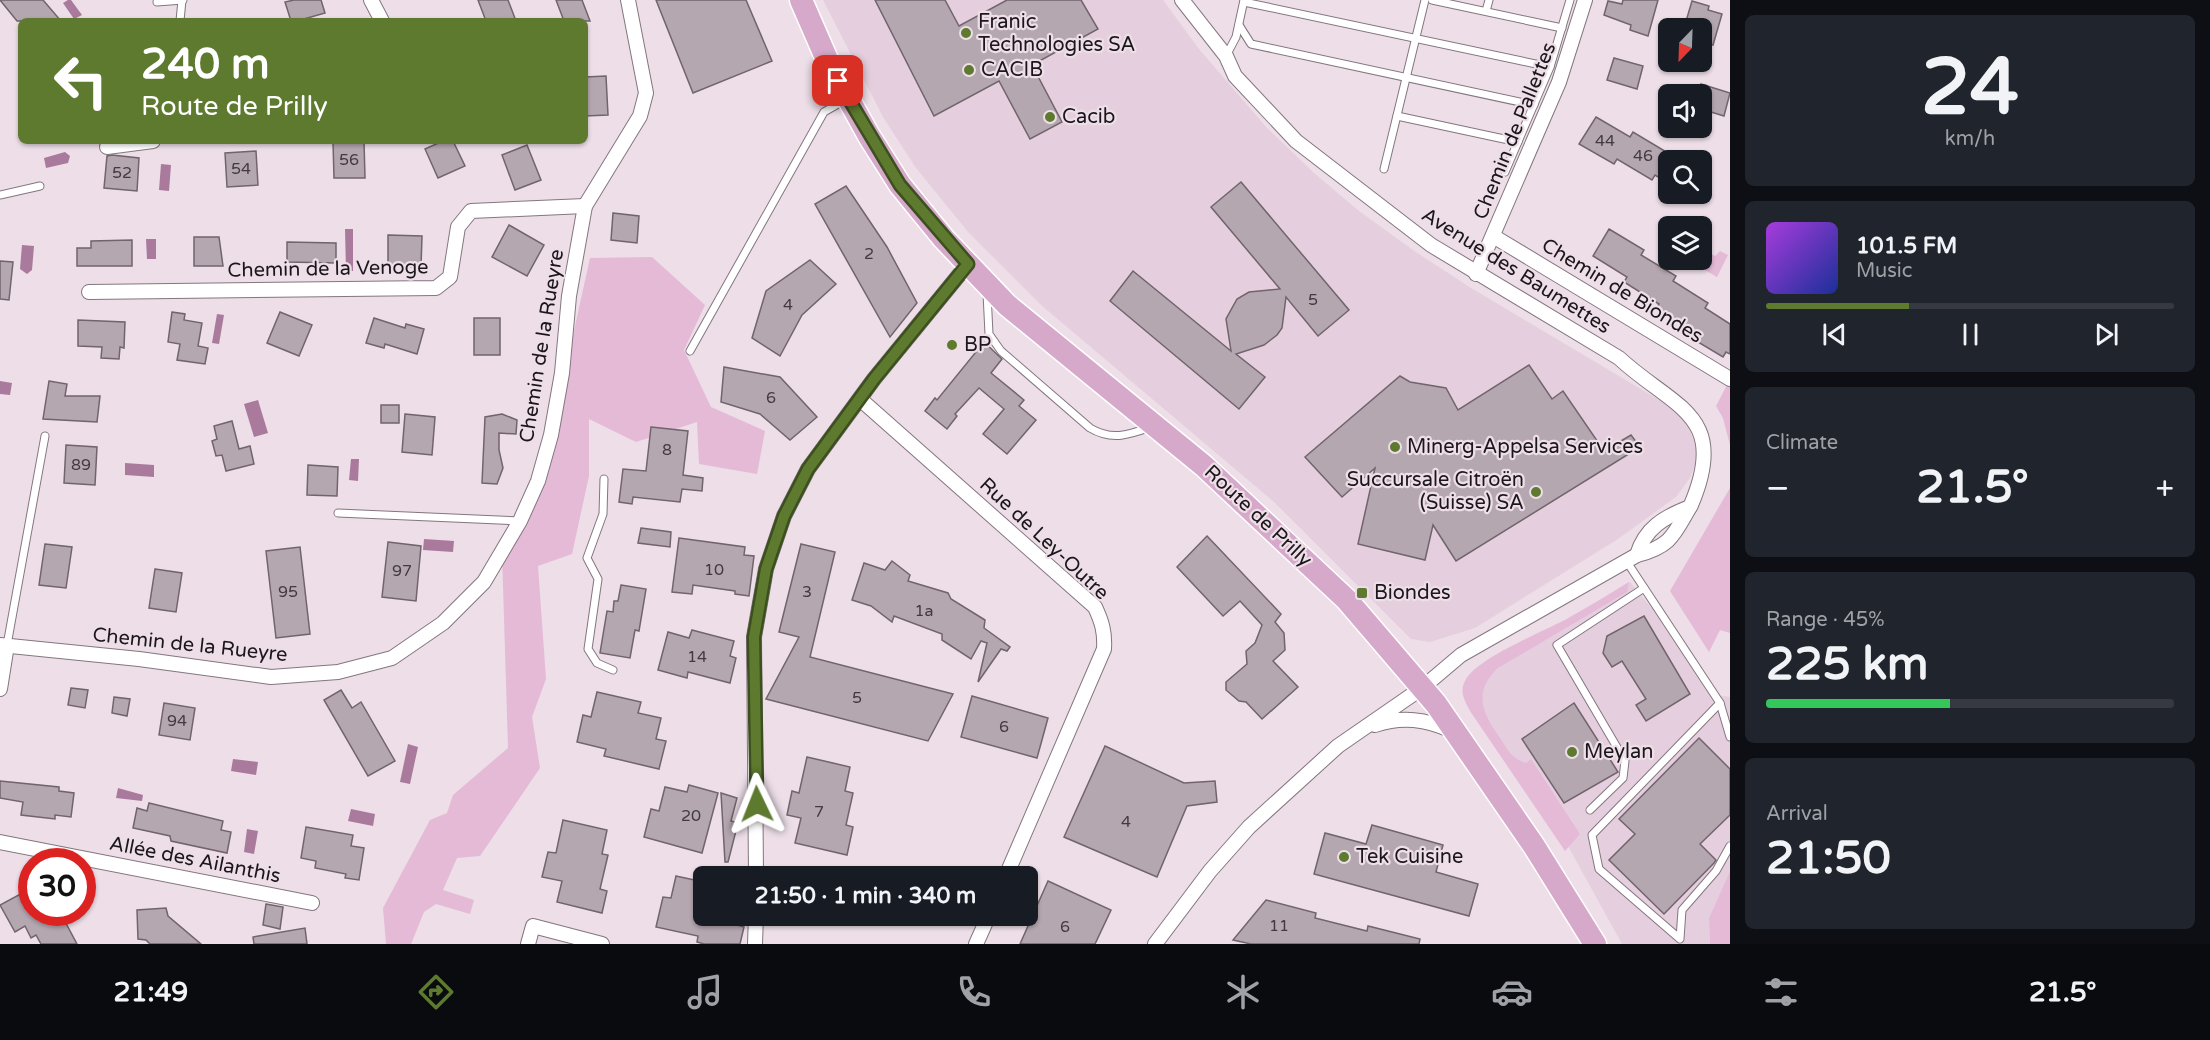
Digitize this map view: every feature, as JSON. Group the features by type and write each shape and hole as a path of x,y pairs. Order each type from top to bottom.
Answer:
{"main road":[{"name":"Route de Prilly","path":"801,0 847,99 900,185 968,264 1014,311 1204,466 1347,600 1422,688 1454,732 1534,846 1595,944"}],"street":[{"path":"371,0 380,18"},
{"name":"Chemin de la Rueyre","path":"3,645 139,659 271,677 338,672 392,658 443,623 483,582 520,521 538,481 551,435 562,373 569,296 585,206 640,116 646,93 628,0"},
{"name":"Avenue des Baumettes","path":"1182,0 1226,57 1235,76 1296,141 1431,245 1619,358 1637,375 1679,400 1701,420 1710,444 1711,464 1705,483 1678,529 1665,544 1632,559 1461,655 1422,688 1362,730"},
{"name":"Chemin de Pallettes","path":"1476,274 1559,82 1586,0"},
{"path":"108,147 130,144"},
{"name":"Chemin de la Venoge","path":"89,292 436,288 450,277 458,227 471,211 585,206"},
{"name":"Chemin de Biondes","path":"1493,236 1730,380"},
{"path":"756,866 754,637 766,569 784,516 808,469 860,399 968,264"},
{"name":"Rue de Ley-Outre","path":"860,399 1095,607 1102,622 1105,634 1104,649 1010,866"},
{"path":"1632,559 1649,530 1672,514 1690,507"},
{"path":"0,689 3,645"},
{"path":"1155,944 1210,870 1249,827 1338,746 1362,730 1390,720 1419,719 1454,732"},
{"name":"Allée des Ailanthis","path":"0,842 312,903"},
{"path":"528,944 533,926 602,944"},
{"path":"755,944 756,926"},
{"path":"976,944 984,926"}],"lane":[{"path":"158,2 183,0 180,18"},
{"path":"1384,169 1425,0"},
{"path":"1432,0 1562,28"},
{"path":"1486,11 1488,0"},
{"path":"1505,172 1550,67 1570,0"},
{"path":"1226,57 1239,25 1244,1 1550,67"},
{"path":"1239,25 1251,45 1534,105"},
{"path":"690,351 825,112 847,99"},
{"path":"1397,116 1518,142"},
{"path":"0,195 40,186"},
{"path":"987,284 989,334 1001,351 1090,428 1101,434 1119,437 1154,426"},
{"path":"3,645 45,436"},
{"path":"604,479 603,514 587,558 598,579 588,649 597,663 613,670"},
{"path":"338,513 520,521"},
{"path":"1632,559 1644,588 1720,703 1730,737"},
{"path":"1590,810 1623,778 1625,761 1557,645 1644,588"},
{"path":"1681,941 1599,869 1592,835 1720,703"},
{"path":"1681,941 1682,910 1716,871 1730,846"}],"shaded area":[{"path":"71,0 82,15 73,18 63,3"},
{"path":"823,0 1163,0 1199,49 1267,128 1314,173 1359,211 1471,288 1671,407 1686,421 1695,442 1697,460 1690,478 1676,497 1618,539 1475,628 1430,642 1411,639 1274,502 1041,305 969,233 916,168 883,117"},
{"path":"65,152 70,156 68,163 46,168 44,158"},
{"path":"161,164 171,165 169,191 159,190"},
{"path":"345,229 353,229 353,271 346,271"},
{"path":"146,239 156,239 156,259 147,259"},
{"path":"22,245 34,246 32,270 27,274 20,269"},
{"path":"1720,251 1728,255 1717,277 1705,270 1712,270 1712,254 1715,256"},
{"path":"652,257 705,305 684,350 711,407 765,431 757,474 699,464 697,422 636,442 589,419 589,476 572,554 538,566 546,679 532,717 540,768 480,856 457,858 443,890 474,900 470,914 436,904 424,912 411,944 386,944 383,908 430,820 447,813 453,795 508,748 502,553 551,435 590,258"},
{"path":"217,314 224,315 219,344 212,343"},
{"path":"0,381 12,383 10,395 0,394"},
{"path":"1727,385 1730,386 1730,445 1723,418 1716,406"},
{"path":"258,400 268,433 254,437 244,404"},
{"path":"351,459 359,459 358,481 349,480"},
{"path":"125,463 154,465 154,477 125,475"},
{"path":"1730,488 1730,633 1720,630 1709,652 1670,591"},
{"path":"424,539 454,541 453,552 423,550"},
{"path":"1629,582 1627,592 1498,668 1490,677 1483,694 1485,712 1508,750 1526,763 1531,759 1580,834 1565,851 1470,711 1463,696 1463,685 1472,672 1497,654 1570,617"},
{"path":"1630,582 1655,612 1709,694 1730,697 1730,871 1709,918 1710,944 1622,944 1552,817 1486,721 1479,706 1481,690 1494,667"},
{"path":"408,744 418,747 410,784 400,782"},
{"path":"233,759 258,762 256,775 231,771"},
{"path":"118,788 143,795 142,801 116,798"},
{"path":"351,809 375,814 373,826 348,821"},
{"path":"247,829 258,831 254,854 244,852"},
{"path":"1730,871 1730,944 1710,944 1709,918"}],"building":[{"path":"0,0 43,0 58,18 18,18 17,21"},
{"path":"321,0 325,13 308,18 290,18 285,2"},
{"path":"478,0 508,0 515,18 485,18"},
{"path":"556,0 582,0 590,21 588,18 563,18"},
{"path":"656,0 746,0 772,61 693,93"},
{"name":"CACIB","path":"875,0 945,0 959,26 1007,0 1081,0 1098,29 1032,65 1062,122 1030,139 999,81 934,116"},
{"path":"1623,0 1658,0 1648,36 1630,30 1631,25 1604,15 1608,1 1622,4"},
{"path":"1692,1 1709,6 1708,10 1722,14 1713,45 1712,18 1687,18"},
{"path":"1614,58 1643,66 1637,89 1607,80"},
{"path":"606,76 608,115 588,116 588,77"},
{"path":"1712,87 1730,93 1724,116 1712,112"},
{"path":"1596,117 1630,137 1633,132 1663,150 1658,150 1658,177 1655,175 1652,180 1617,159 1614,164 1579,144"},
{"path":"333,144 364,144 365,178 334,178"},
{"path":"436,144 454,144 465,166 438,178 425,149"},
{"path":"527,145 541,180 515,190 502,155"},
{"path":"256,151 258,185 227,187 225,153"},
{"path":"107,156 139,158 137,191 104,188"},
{"path":"1241,182 1349,310 1318,336 1286,297 1282,328 1277,335 1264,345 1236,354 1265,377 1239,409 1110,301 1133,271 1231,351 1226,319 1237,299 1249,292 1280,289 1211,207"},
{"path":"846,186 887,247 917,303 890,337 815,204"},
{"path":"613,213 639,216 637,243 611,240"},
{"path":"509,225 544,245 527,276 492,257"},
{"path":"1609,229 1644,250 1641,255 1658,265 1658,270 1666,270 1676,276 1673,281 1708,303 1705,308 1730,324 1730,354 1726,352 1723,357 1688,336 1692,330 1656,308 1659,304 1624,282 1627,277 1593,256"},
{"path":"388,235 422,236 421,267 388,266"},
{"path":"194,237 219,237 223,266 194,266"},
{"path":"132,240 132,266 77,266 77,248 91,248 91,241"},
{"path":"287,242 336,243 336,263 287,262"},
{"path":"810,260 836,284 802,315 780,356 752,338 766,291"},
{"path":"0,261 13,262 9,300 0,299"},
{"path":"172,312 185,314 184,320 202,323 198,346 208,348 205,364 177,360 180,344 168,342"},
{"path":"280,312 312,325 299,356 267,343"},
{"path":"374,318 405,328 406,324 424,329 417,354 385,344 384,348 366,343"},
{"path":"474,318 500,318 500,355 474,355"},
{"path":"78,320 125,322 124,348 120,347 119,359 101,358 102,347 78,346"},
{"path":"984,342 1002,359 991,373 1024,400 1019,406 1036,420 1007,454 983,434 1004,409 979,388 955,414 957,416 947,429 925,411 935,398 937,400"},
{"path":"1529,365 1552,399 1563,391 1604,451 1631,435 1640,447 1456,561 1433,525 1425,560 1358,544 1375,468 1342,497 1305,457 1400,376 1410,382 1446,388 1458,410"},
{"path":"724,367 780,377 817,417 790,440 760,414 721,402"},
{"path":"49,381 67,384 65,396 100,396 97,422 43,419"},
{"path":"381,405 399,405 399,423 381,423"},
{"path":"405,414 435,417 432,455 402,452"},
{"path":"502,414 517,420 516,434 499,433 499,450 503,468 497,484 482,483 485,417"},
{"path":"232,421 239,449 250,446 254,464 226,471 222,455 216,456 212,441 217,439 214,426"},
{"path":"651,427 688,431 683,475 703,478 702,491 682,489 680,502 633,497 632,504 619,502 623,469 646,471"},
{"path":"66,445 97,447 95,485 64,483"},
{"path":"308,465 338,467 337,496 307,495"},
{"path":"641,528 671,532 670,547 638,543"},
{"path":"1207,536 1281,614 1275,622 1284,633 1285,650 1273,661 1298,687 1262,719 1246,702 1239,701 1226,690 1226,682 1247,664 1246,651 1255,643 1262,625 1240,601 1223,616 1177,567"},
{"path":"679,538 745,547 744,555 754,556 749,596 735,594 735,591 693,585 692,594 672,592"},
{"path":"388,542 421,546 416,601 382,597"},
{"path":"45,544 72,547 66,588 39,585"},
{"path":"801,544 835,552 810,657 953,694 928,741 766,699 799,637 779,632"},
{"path":"300,547 310,634 276,638 266,551"},
{"path":"892,561 910,575 908,581 948,593 951,599 985,620 984,628 1010,647 1007,651 1001,649 978,682 987,643 981,641 971,659 942,640 942,634 894,616 892,622 871,606 852,600 864,563 885,570"},
{"path":"155,569 182,573 176,612 149,608"},
{"path":"621,585 646,589 639,631 635,630 630,658 600,653 607,611 613,612 614,601 618,601"},
{"path":"1644,616 1690,694 1646,721 1636,705 1646,699 1622,661 1612,667 1603,653 1607,636"},
{"path":"692,630 734,641 730,656 736,658 730,683 688,672 687,678 658,670 668,632 689,638"},
{"path":"71,688 88,690 85,708 68,705"},
{"path":"341,690 352,708 361,702 395,761 368,776 324,700"},
{"path":"597,692 641,702 638,713 661,718 656,739 666,741 659,769 604,756 606,749 577,742 583,715 591,717"},
{"path":"972,696 1048,718 1037,758 961,737"},
{"path":"114,697 130,699 127,716 112,713"},
{"path":"164,703 195,708 190,740 159,735"},
{"path":"1574,703 1618,772 1564,803 1522,739"},
{"path":"1699,738 1730,769 1730,815 1700,844 1716,860 1714,863 1664,914 1609,860 1635,834 1619,819"},
{"path":"1105,746 1184,783 1215,781 1217,802 1187,806 1157,877 1064,837"},
{"path":"807,757 850,767 845,791 853,793 846,825 853,827 847,855 795,843 801,818 787,815 792,791 799,793"},
{"path":"0,781 59,787 59,791 74,793 71,817 55,815 55,819 21,815 23,802 0,798"},
{"path":"689,785 718,793 702,853 644,837 651,809 659,811 665,787 687,792"},
{"path":"721,793 737,798 731,821 738,823 728,862 725,862"},
{"path":"149,803 223,821 221,830 231,832 227,853 171,841 170,836 133,828 137,808 147,811"},
{"path":"563,820 607,830 602,854 608,855 600,889 607,891 602,913 557,902 562,881 542,877 548,852 556,853"},
{"path":"1372,825 1443,845 1436,872 1478,884 1469,916 1314,874 1325,833 1366,844"},
{"path":"306,827 353,835 351,846 364,848 359,880 345,878 346,874 315,868 316,861 301,858"},
{"path":"676,876 693,880 693,926 744,927 740,944 704,944 697,942 698,936 656,927 663,897 671,898"},
{"path":"1048,881 1111,910 1095,944 1020,944 1028,926 1038,926 1038,904"},
{"path":"18,895 18,926 25,926 15,932 0,905"},
{"path":"1266,900 1316,913 1315,918 1367,931 1368,926 1420,939 1419,944 1251,944 1233,940"},
{"path":"266,904 283,907 280,929 263,925"},
{"path":"166,908 168,916 201,944 150,944 146,940 138,939 137,910"},
{"path":"25,926 67,926 77,944 41,944 36,935 31,938"},
{"path":"305,928 307,944 254,944 253,937"}],"place":[{"name":"Franic Technologies SA","path":"966,33"},
{"name":"CACIB","path":"969,70"},
{"name":"Cacib","path":"1050,117"},
{"name":"BP","path":"952,345"},
{"name":"Minerg-Appelsa Services","path":"1395,447"},
{"name":"Succursale Citroën (Suisse) SA","path":"1536,492"},
{"name":"Biondes","path":"1362,593"},
{"name":"Meylan","path":"1572,752"},
{"name":"Tek Cuisine","path":"1344,857"}],"route":[{"path":"757,804 754,749 754,637 766,569 784,516 808,469 874,379 968,264 944,239 900,185 838,81"}]}
